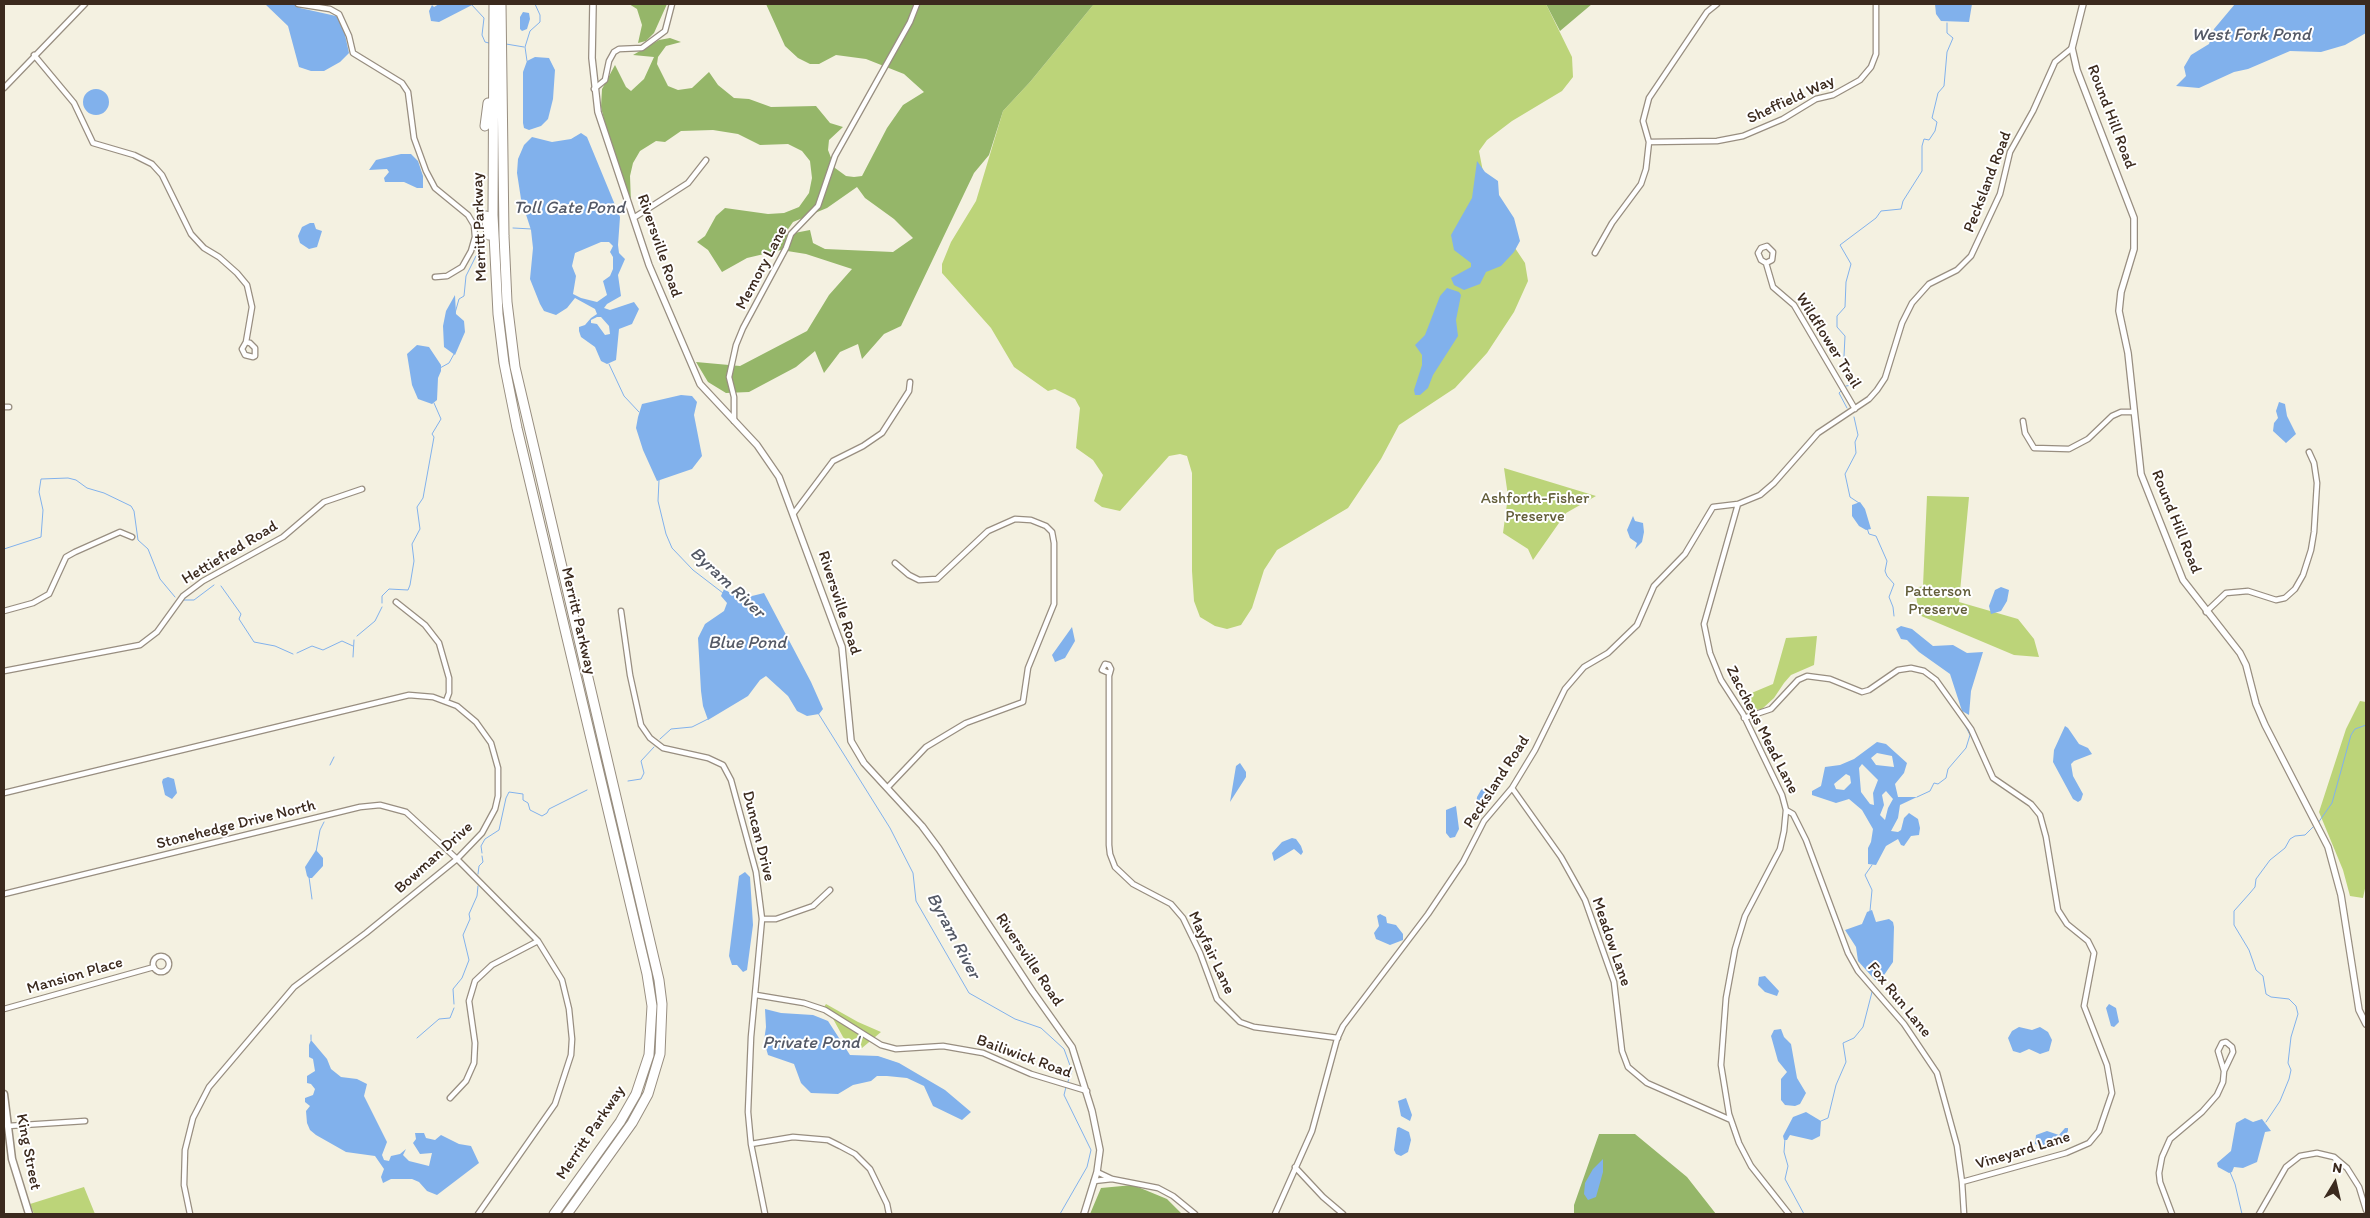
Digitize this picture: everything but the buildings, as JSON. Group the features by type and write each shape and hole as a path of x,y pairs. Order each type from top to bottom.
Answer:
{"highway":[{"name":"Merritt Parkway","path":"494,4 498,31"},
{"name":"Merritt Parkway","path":"501,4 496,55 493,199 495,264 501,346 510,395 645,966 652,1006 650,1047 636,1094 620,1122 554,1214"},
{"name":"Merritt Parkway","path":"496,55 505,269 516,376 659,980 662,1004 660,1054 644,1102 622,1137 567,1214"},
{"path":"485,126 496,55"},
{"path":"486,216 495,264"}],"main road":[{"name":"King Street","path":"4,1094 15,1171 28,1214"}],"street":[{"path":"4,88 85,4"},
{"path":"298,4 330,9 339,14 349,36 353,53 402,83 408,92 414,138 426,171 435,188 468,215 474,225 471,251 462,267 447,276 435,277"},
{"name":"Riversville Road","path":"593,4 594,89 604,131 635,217 643,249 660,295 700,384 770,462 779,477 794,513 842,647 851,741 864,762 888,787 939,849 1033,992 1072,1047 1087,1091 1100,1150 1097,1172 1084,1214"},
{"path":"594,89 605,80 609,62 614,52 619,49 642,48 665,31 672,4"},
{"name":"Memory Lane","path":"734,422 734,397 729,377 736,345 786,248 791,234 818,206 835,156 910,22 917,4"},
{"path":"1595,253 1612,223 1641,184 1646,169 1649,142 1644,121 1649,98 1707,12 1717,4"},
{"name":"Sheffield Way","path":"1649,142 1717,141 1743,136 1783,119 1816,99 1833,96 1860,80 1871,67 1876,54 1876,4"},
{"name":"Round Hill Road","path":"2083,4 2072,48 2080,81 2134,218 2134,248 2121,292 2119,311 2128,353 2140,466 2146,487 2183,580 2206,612 2240,653 2246,666 2256,704 2264,725 2328,847 2337,878 2353,985 2359,1010 2366,1024"},
{"name":"Pecksland Road","path":"1275,1214 1312,1131 1338,1038 1348,1018 1440,897 1463,862 1484,821 1512,788 1535,750 1558,700 1573,678 1584,667 1608,653 1629,634 1644,612 1654,586 1686,554 1709,511 1719,505 1738,504 1760,495 1774,483 1818,433 1869,399 1885,378 1902,323 1912,303 1930,284 1957,270 1971,256 2000,194 2010,152 2033,111 2055,62 2072,48"},
{"path":"34,55 74,103 93,143 134,154 152,164 162,175 191,234 204,248 219,257 247,285 252,306 246,342"},
{"path":"635,217 688,183 706,160"},
{"name":"Wildflower Trail","path":"1766,263 1773,287 1794,305 1856,409"},
{"path":"794,513 833,461 870,443 882,433 909,391 910,382"},
{"path":"2022,422 2025,433 2034,448 2069,449 2088,439 2112,416 2121,412 2133,412"},
{"path":"2206,612 2226,593 2248,591 2276,600 2285,598 2295,589 2311,550 2315,523 2317,483 2314,463 2309,452"},
{"name":"Hettiefred Road","path":"4,671 140,645 157,632 183,596 203,581 283,537 324,502 362,489"},
{"name":"Zaccheus Mead Lane","path":"1738,504 1704,624 1710,653 1721,680 1744,718 1782,795 1786,810 1780,849 1745,916 1730,970 1721,1055 1725,1096 1730,1120 1751,1166 1789,1214"},
{"path":"888,787 926,747 966,723 1023,702 1028,668 1054,604 1054,543 1052,532 1046,526 1031,520 1015,519 1001,523 988,531 937,578 919,580 909,576 895,563"},
{"path":"4,611 33,603 49,594 66,557 120,532 132,537"},
{"path":"396,602 425,625 439,643 449,678 449,693 446,701"},
{"name":"Duncan Drive","path":"621,611 630,675 641,725 650,738 663,748 708,758 723,765 731,780 756,872 762,919 748,1088 751,1144 765,1214"},
{"name":"Vineyard Lane","path":"1744,718 1771,709 1798,680 1807,676 1830,678 1862,692 1869,690 1898,670 1911,668 1924,671 1936,680 1966,722 1992,778 2031,804 2040,815 2046,837 2058,910 2067,924 2088,941 2094,954 2084,1006 2107,1065 2112,1093 2099,1131 2089,1143 2066,1153 1962,1182"},
{"name":"Mayfair Lane","path":"1109,673 1109,845 1115,867 1133,884 1171,904 1183,918 1217,999 1240,1022 1254,1027 1338,1038"},
{"name":"Bowman Drive","path":"4,793 397,697 421,695 446,701 467,713 484,731 495,754 498,768 498,796 489,821 478,839 457,859 366,933 300,981 219,1074 193,1118 185,1150 184,1184 190,1214"},
{"name":"Meadow Lane","path":"1512,788 1561,857 1588,907 1614,982 1622,1051 1628,1067 1647,1082 1730,1120"},
{"name":"Stonehedge Drive North","path":"4,894 375,805 396,808 406,812 457,859 538,941 555,966 566,994 571,1024 571,1055 555,1104 478,1214"},
{"name":"Fox Run Lane","path":"1786,810 1793,814 1806,840 1848,953 1855,965 1904,1024 1937,1073 1952,1125 1962,1182 1964,1214"},
{"path":"762,919 776,919 813,906 830,890"},
{"path":"450,1098 466,1081 474,1063 475,1043 469,1001 475,981 492,966 538,941"},
{"name":"Mansion Place","path":"4,1009 154,967"},
{"name":"Bailiwick Road","path":"756,995 804,1003 825,1010 881,1045 896,1049 943,1046 975,1051 1058,1083 1087,1091"},
{"path":"2172,1214 2160,1182 2159,1172 2162,1157 2170,1139 2202,1112 2216,1095 2233,1052 2232,1047 2226,1042 2219,1046 2218,1051 2224,1072"},
{"path":"8,1126 44,1122 85,1121"},
{"path":"751,1144 793,1137 814,1137 834,1143 855,1154 870,1169 887,1204 889,1214"},
{"path":"2259,1214 2286,1167 2300,1156 2317,1153 2334,1157 2347,1168 2359,1186 2366,1210"},
{"path":"1295,1167 1323,1198 1343,1214"},
{"path":"1097,1172 1112,1179 1158,1188 1173,1196 1195,1214"},
{"path":"1094,1181 1112,1179"}],"green space":[{"path":"629,4 667,4 654,33 646,41 638,43 642,25 637,9"},
{"path":"766,4 1094,4 1030,82 1003,111 989,155 974,173 901,326 884,334 862,359 858,344 840,352 824,373 815,351 796,367 749,392 726,393 708,382 696,362 740,366 807,331 829,295 852,269 806,254 781,250 747,258 722,272 708,250 697,242 705,236 716,216 725,208 768,214 784,213 799,207 809,193 812,178 810,161 802,151 788,144 760,145 738,134 713,130 681,131 665,142 656,141 640,151 633,163 630,176 631,203 609,140 601,107 602,89 615,65 626,87 631,91 644,79 654,57 633,55 659,40 670,38 681,42 666,46 658,57 657,64 668,86 678,90 692,88 709,72 718,85 734,98 749,99 771,107 816,106 830,123 843,127 829,140 828,150 835,168 846,176 862,176 887,128 903,105 924,92 904,74 866,59 836,55 819,64 810,64 798,58 785,46","holes":["857,187 865,198 894,219 913,238 893,252 825,249 813,243 810,230 784,235 793,222 827,208"]},
{"path":"1094,4 1546,4 1572,57 1573,77 1562,91 1512,121 1487,140 1479,151 1485,182 1515,248 1525,263 1528,281 1514,312 1487,353 1455,388 1399,425 1381,459 1348,508 1277,550 1264,570 1252,608 1241,625 1227,629 1215,626 1200,617 1194,601 1192,571 1192,473 1187,456 1180,454 1169,456 1120,511 1102,507 1094,501 1103,475 1093,460 1076,448 1080,408 1075,399 1055,389 1048,391 1014,367 991,328 942,273 942,264 951,242 976,201 1003,111 1030,82"},
{"path":"1546,4 1592,4 1560,31"},
{"name":"Ashforth-Fisher Preserve","path":"1504,468 1596,496 1566,513 1533,560 1528,549 1503,533 1508,496"},
{"name":"Patterson Preserve","path":"1927,496 1969,497 1959,602 2018,619 2034,639 2039,657 2014,655 1919,615 1915,588 1923,586"},
{"path":"1817,636 1814,665 1791,675 1774,698 1762,709 1749,711 1742,697 1773,684 1786,638"},
{"path":"2360,701 2366,702 2366,884 2363,898 2350,896 2343,870 2319,812 2346,729"},
{"path":"826,1004 858,1022 881,1032 862,1048 850,1046 831,1015 822,1010"},
{"path":"1599,1134 1635,1134 1687,1177 1716,1214 1574,1214 1574,1205"},
{"path":"1133,1185 1167,1199 1182,1214 1090,1214 1101,1188"},
{"path":"84,1187 95,1214 34,1214 30,1204"}],"water":[{"path":"265,4 294,4 300,8 336,16 342,21 349,53 340,62 324,71 311,71 299,67 288,26"},
{"path":"439,4 474,4 439,22 431,21 429,11 432,5 434,7"},
{"path":"1935,4 1972,4 1969,22 1941,21 1936,14"},
{"name":"West Fork Pond","path":"2235,4 2366,4 2366,33 2345,45 2321,52 2290,51 2248,69 2234,72 2199,88 2176,86 2186,76 2184,67 2191,55 2209,44 2214,29"},
{"path":"523,12 529,13 530,19 527,29 522,31 520,29 520,17"},
{"path":"535,57 549,58 555,70 553,99 548,119 541,126 529,130 524,128 523,123 523,72 527,61"},
{"path":"96,89 105,93 109,102 105,111 96,115 87,111 83,102 87,93"},
{"name":"Toll Gate Pond","path":"581,133 587,137 620,217 618,245 619,253 625,259 618,275 621,296 607,304 604,308 610,310 634,302 639,309 632,324 619,329 616,360 607,364 601,361 595,347 581,337 579,331 579,327 585,325 597,314 595,309 575,298 567,308 556,315 544,311 530,279 533,248 531,230 521,199 517,173 518,159 524,145 532,137 552,142 571,139","holes":["601,242 609,242 613,246 610,252 613,257 613,269 610,276 603,281 607,295 597,302 573,294 576,276 572,266 575,253","601,317 609,326 610,334 605,335 597,324 591,323 591,320"]},
{"path":"401,154 411,154 418,161 423,176 423,188 417,188 404,182 385,182 384,178 389,172 387,169 369,170 376,160"},
{"path":"1477,161 1485,172 1498,181 1499,195 1514,218 1520,241 1514,252 1501,266 1486,272 1480,284 1464,290 1454,285 1451,278 1471,267 1471,263 1454,250 1451,235 1472,198"},
{"path":"314,223 316,229 322,231 317,247 309,249 300,243 298,236 302,227"},
{"path":"1447,288 1459,292 1461,295 1456,320 1458,336 1433,375 1428,388 1420,395 1415,395 1414,390 1422,365 1422,355 1415,345 1425,335 1440,296"},
{"path":"455,295 456,314 464,321 465,332 455,355 444,347 443,326 446,311"},
{"path":"417,345 429,347 441,365 438,378 437,400 432,404 418,399 412,385 407,354"},
{"path":"681,395 692,396 697,402 694,415 702,456 692,469 657,481 643,450 636,428 638,417 642,404"},
{"path":"2279,402 2285,404 2287,416 2296,434 2286,443 2273,431 2274,423 2278,418 2276,411"},
{"path":"1860,502 1865,509 1871,529 1866,530 1859,526 1852,516 1852,505"},
{"path":"1633,516 1635,521 1643,523 1644,532 1642,542 1635,549 1637,543 1630,538 1627,530"},
{"path":"2001,587 2009,590 2007,601 2001,611 1991,614 1989,606 1995,590"},
{"name":"Blue Pond","path":"724,589 740,599 764,593 811,682 823,709 819,714 807,716 797,711 788,696 766,676 760,680 748,696 708,720 703,706 701,691 698,638 705,624 724,611 727,603 721,596"},
{"path":"1901,626 1912,629 1933,646 1953,645 1967,653 1983,652 1971,691 1969,715 1962,711 1950,674 1919,652 1907,640 1901,639 1896,629"},
{"path":"1072,627 1075,641 1065,658 1055,662 1052,655"},
{"path":"2065,726 2079,744 2088,748 2092,754 2071,764 2073,776 2083,794 2078,802 2073,799 2053,762 2054,750"},
{"path":"1877,742 1886,744 1907,763 1904,773 1895,784 1898,797 1917,797 1900,805 1898,818 1891,831 1898,832 1901,830 1904,818 1909,813 1918,819 1919,835 1911,836 1904,846 1901,845 1898,839 1886,846 1876,865 1868,864 1868,848 1873,829 1862,810 1849,799 1836,803 1812,795 1812,791 1821,786 1825,767 1840,765 1854,759","holes":["1877,753 1892,756 1894,767 1876,765 1871,758","1862,764 1878,780 1873,793 1874,805 1870,804 1861,792 1859,768","1846,774 1850,776 1851,783 1844,790 1836,789 1834,784","1886,791 1893,799 1885,820 1880,815 1884,805 1882,795"]},
{"path":"1240,763 1246,772 1246,777 1230,802 1236,766"},
{"path":"168,777 174,779 177,793 172,799 165,795 162,782 163,779"},
{"path":"1485,787 1492,793 1491,797 1482,809 1476,810 1477,797"},
{"path":"1456,806 1459,829 1455,837 1450,838 1446,833 1446,810"},
{"path":"1292,838 1296,839 1301,846 1303,852 1301,855 1294,849 1274,861 1272,853 1282,842"},
{"path":"316,850 323,858 323,866 312,878 309,878 305,867"},
{"path":"745,872 750,877 753,925 747,970 743,972 737,965 732,965 729,956 739,876"},
{"path":"1872,910 1876,922 1889,919 1893,922 1894,927 1893,962 1880,981 1875,980 1858,961 1856,947 1845,930 1862,924 1867,912"},
{"path":"1380,914 1386,917 1387,923 1396,925 1403,934 1403,940 1390,945 1376,939 1374,933 1379,926 1377,916"},
{"path":"1765,976 1779,991 1777,996 1765,992 1758,985 1759,977"},
{"path":"2109,1004 2116,1008 2119,1022 2114,1027 2111,1026 2106,1008"},
{"name":"Private Pond","path":"765,1009 781,1013 813,1015 828,1021 850,1055 878,1056 899,1063 945,1090 971,1112 962,1120 933,1106 924,1086 907,1078 877,1076 871,1081 853,1085 838,1094 811,1093 801,1083 794,1064 768,1055 764,1041 766,1027"},
{"path":"2019,1027 2032,1030 2040,1027 2048,1032 2052,1040 2049,1051 2040,1054 2029,1049 2020,1053 2013,1051 2008,1038 2012,1031"},
{"path":"1781,1029 1784,1037 1791,1044 1797,1078 1806,1093 1800,1104 1795,1106 1785,1105 1781,1100 1781,1079 1787,1072 1778,1061 1771,1036 1774,1030"},
{"path":"311,1040 327,1059 331,1069 341,1077 357,1079 367,1084 364,1096 387,1142 382,1155 384,1160 389,1161 391,1156 400,1154 406,1149 403,1155 409,1161 429,1166 432,1153 420,1154 413,1143 416,1139 415,1133 424,1133 426,1138 435,1140 441,1135 459,1144 471,1146 479,1163 437,1195 427,1191 419,1182 412,1179 391,1179 383,1183 381,1177 384,1169 375,1156 346,1152 316,1135 310,1130 307,1123 306,1111 310,1106 305,1102 305,1098 313,1095 315,1089 311,1084 307,1083 307,1076 315,1071 313,1059 309,1057"},
{"path":"1406,1098 1412,1115 1410,1121 1401,1116 1398,1101"},
{"path":"1806,1112 1821,1121 1820,1136 1812,1140 1790,1135 1787,1140 1784,1140 1783,1136 1793,1117"},
{"path":"2245,1118 2253,1122 2262,1119 2271,1131 2265,1132 2257,1162 2243,1168 2234,1167 2232,1172 2229,1173 2218,1167 2217,1163 2231,1151 2236,1123"},
{"path":"1399,1127 1409,1132 1411,1140 1408,1152 1401,1156 1396,1154 1394,1150 1397,1128"},
{"path":"2065,1128 2068,1128 2068,1131 2063,1139 2040,1146 2035,1144 2036,1135 2047,1131 2059,1135"},
{"path":"1603,1159 1603,1172 1596,1197 1588,1200 1584,1194 1585,1183 1593,1169"}],"waterway":[{"name":"Byram River","path":"471,4 484,18 482,35 485,42 489,43"},
{"path":"527,61 525,47 530,31 540,22 540,15 535,4"},
{"path":"1846,386 1852,385 1852,381 1847,373 1844,356 1845,336 1837,327 1837,316 1845,307 1846,282 1851,264 1840,245 1876,218 1881,211 1901,209 1903,201 1922,171 1922,146 1924,139 1929,140 1935,131 1937,122 1932,118 1938,93 1944,86 1947,52 1953,38 1947,33 1947,23"},
{"name":"Byram River","path":"506,44 524,47"},
{"path":"513,228 532,229"},
{"path":"455,313 459,299 464,296 466,276 476,256 486,246"},
{"path":"440,368 449,363 454,354"},
{"name":"Byram River","path":"609,364 624,396 639,412"},
{"path":"1841,391 1839,393 1847,408"},
{"path":"382,603 382,596 389,589 408,590 410,585 414,561 412,544 420,529 417,507 423,498 434,437 432,434 441,419 434,403"},
{"path":"1854,417 1858,435 1855,442 1856,453 1845,474 1850,497 1859,503"},
{"path":"4,549 41,537 43,510 39,492 41,479 68,478 76,480 87,488 104,493 131,506 134,511 138,540 148,549 160,579 175,597"},
{"name":"Byram River","path":"659,480 658,501 666,534 672,548 693,570 723,593"},
{"path":"1867,528 1869,534 1876,536 1887,561 1885,571 1894,584 1889,597 1894,616"},
{"path":"184,600 194,600 214,585"},
{"path":"221,586 241,614 239,619 254,642 275,646 293,654"},
{"path":"357,636 375,621 382,607"},
{"path":"353,657 354,640"},
{"path":"297,653 312,646 323,650 342,641 353,646"},
{"name":"Byram River","path":"818,713 890,828 913,873 916,901 969,993 1015,1019 1041,1028 1064,1049 1072,1071 1067,1084"},
{"path":"660,739 671,729 692,727 708,719"},
{"path":"1917,797 1930,791 1934,783 1938,784 1946,778 1948,769 1966,748 1970,735 1965,725"},
{"path":"2318,823 2332,803 2351,735 2355,729 2366,725"},
{"path":"628,781 641,779 644,773 641,761 654,747"},
{"path":"330,765 334,757"},
{"path":"482,853 481,846 485,839 499,830 509,792 523,794 523,800 528,803 530,810 542,816 549,809 587,790"},
{"path":"316,852 320,830 324,822"},
{"path":"2266,1122 2280,1101 2289,1079 2291,1070 2288,1063 2291,1037 2298,1014 2296,1006 2289,999 2271,997 2266,994 2263,976 2256,970 2249,950 2234,925 2234,911 2255,887 2256,879 2270,860 2285,848 2290,839 2295,836 2305,835 2315,825"},
{"path":"478,874 479,866 483,862 482,856"},
{"path":"1870,911 1872,890 1865,875 1872,865"},
{"path":"309,877 312,899"},
{"path":"454,1004 453,989 462,978 469,960 463,935 470,919 469,914 477,896 478,886"},
{"path":"1821,1121 1828,1118 1836,1085 1846,1062 1843,1043 1854,1038 1863,1027 1872,992"},
{"path":"417,1038 439,1019 450,1018 454,1008"},
{"path":"311,1035 311,1040"},
{"name":"Byram River","path":"1060,1214 1087,1167 1091,1150 1064,1095 1066,1087"},
{"path":"1785,1139 1784,1152 1788,1166 1785,1179 1804,1214"},
{"path":"2230,1172 2235,1184 2242,1214"}]}
